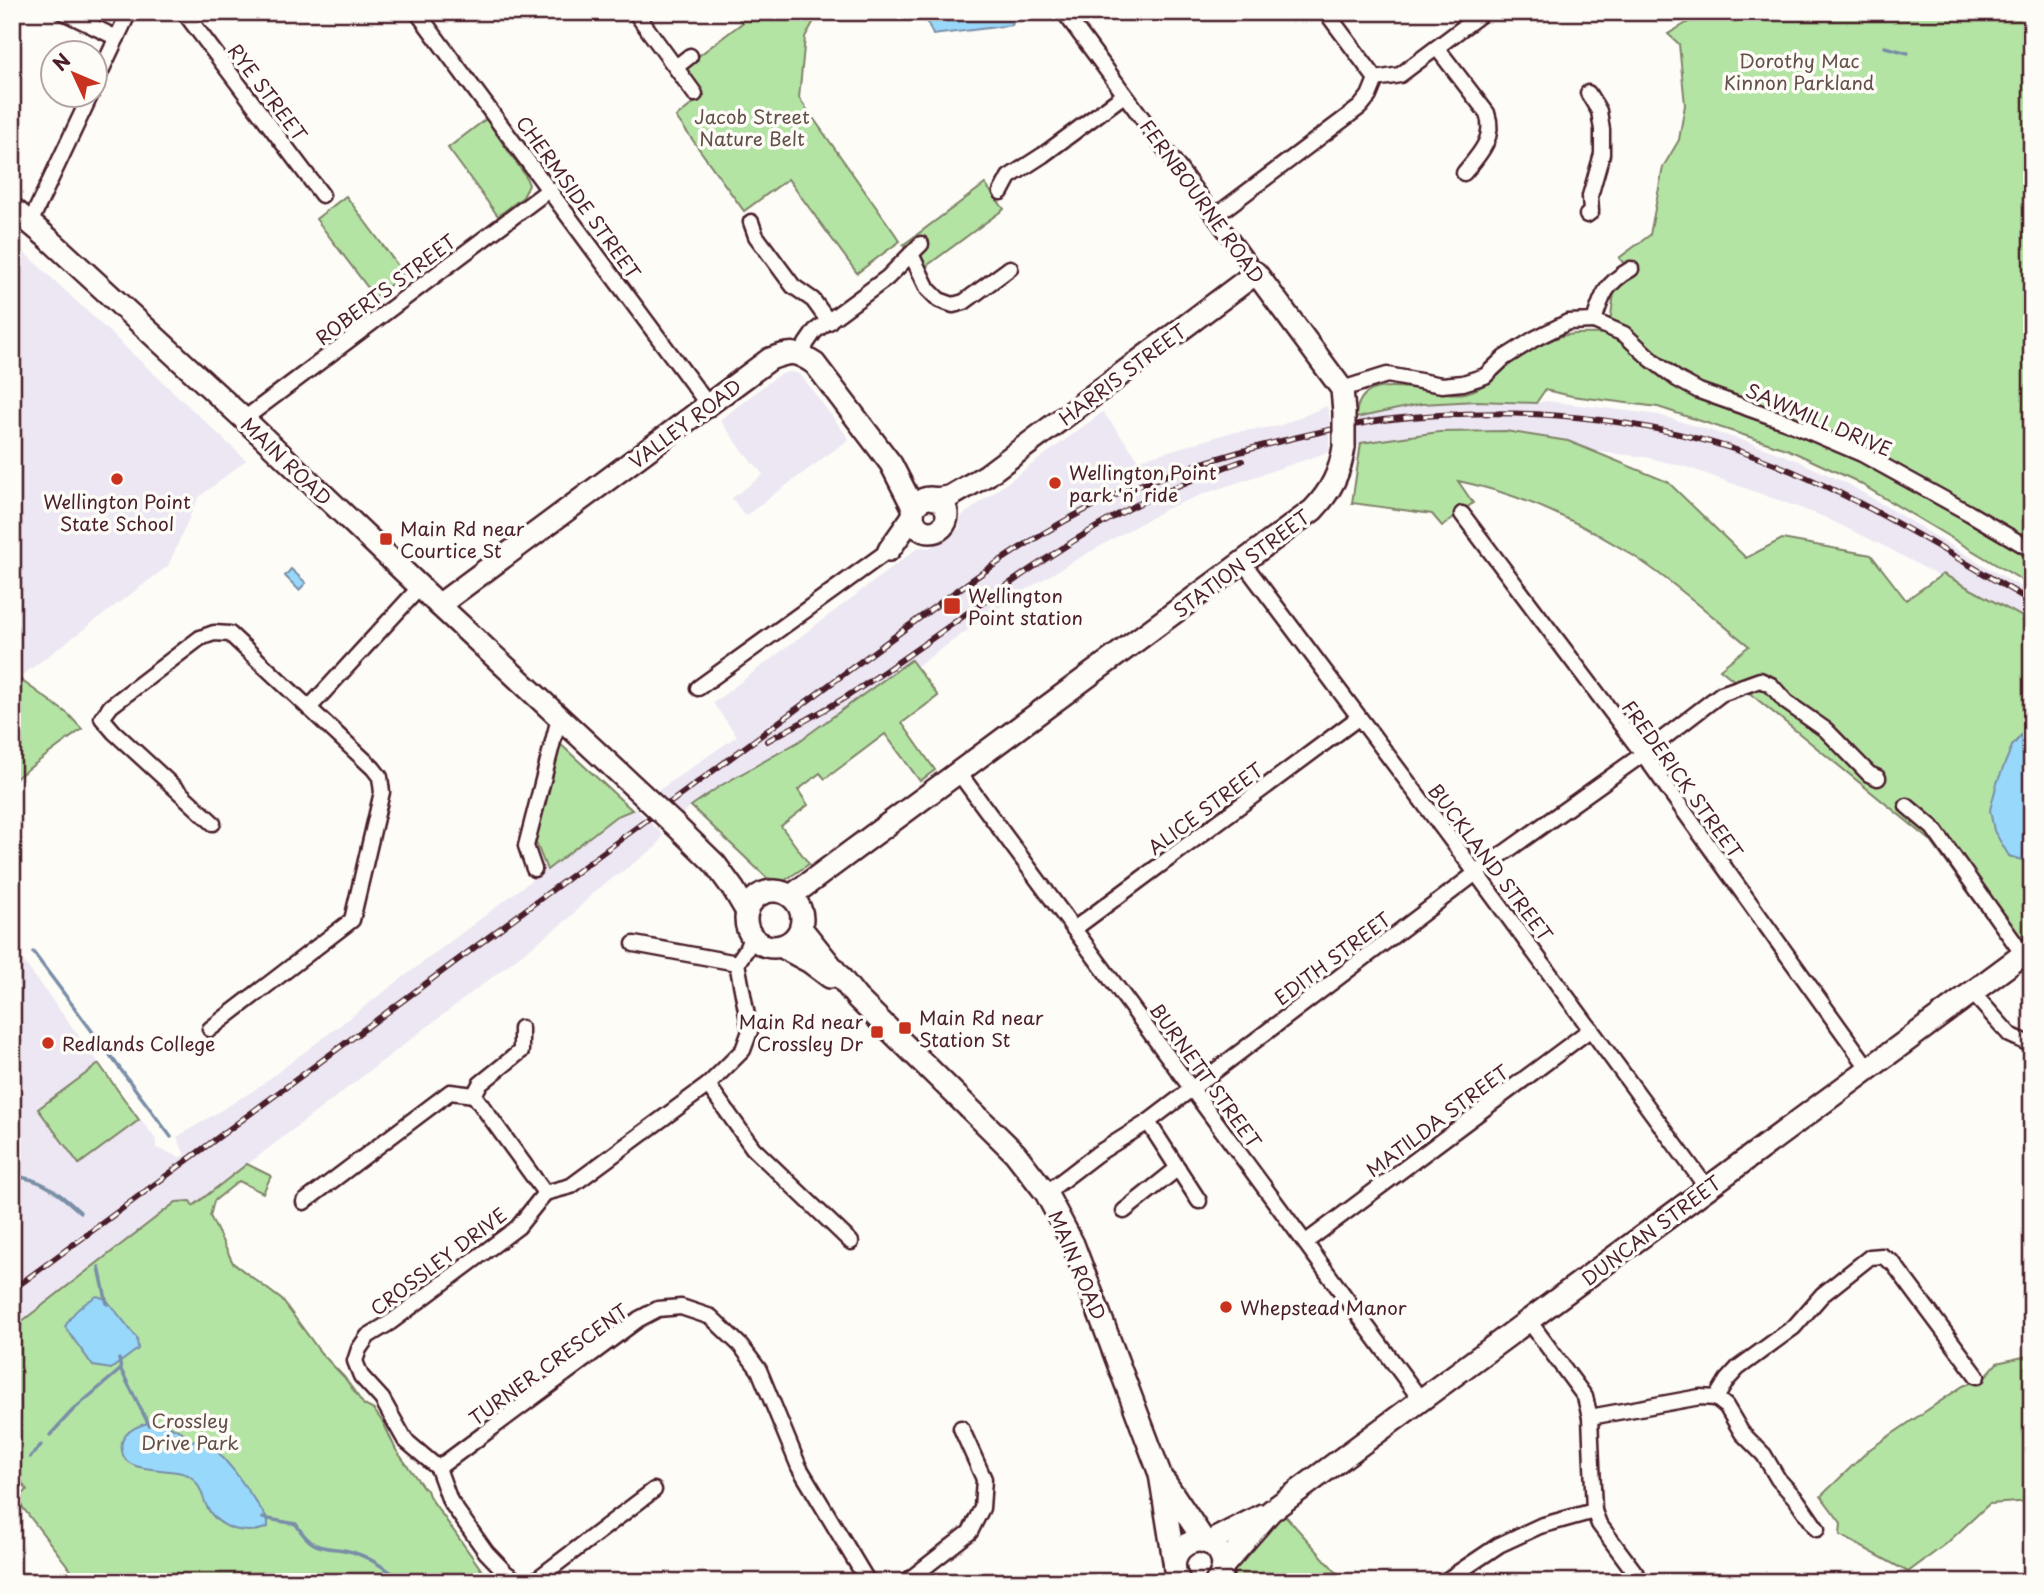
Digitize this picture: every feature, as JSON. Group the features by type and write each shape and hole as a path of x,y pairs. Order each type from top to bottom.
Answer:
{"street":[{"path":"63,12 117,38"},
{"path":"108,57 129,12"},
{"name":"RYE STREET","path":"184,12 322,195"},
{"name":"CHERMSIDE STREET","path":"417,12 709,406"},
{"path":"635,12 695,94"},
{"name":"FERNBOURNE ROAD","path":"1064,12 1342,389"},
{"path":"1325,12 1376,79"},
{"path":"1376,79 1400,75 1483,12"},
{"path":"1437,48 1491,122 1483,149 1464,173"},
{"path":"676,67 690,56"},
{"path":"1215,216 1360,107 1369,96 1376,79"},
{"path":"1587,215 1591,212 1590,196 1602,154 1599,111 1588,93"},
{"path":"1001,192 1009,177 1124,95"},
{"path":"30,222 84,108"},
{"name":"ROBERTS STREET","path":"244,419 550,189"},
{"name":"MAIN ROAD","path":"12,208 244,419 715,864 747,912 746,921 751,937 765,947 782,947 810,962 857,998"},
{"path":"751,222 756,236 793,286 813,300 829,321"},
{"path":"924,511 815,364 803,356 806,344 815,331 887,278 916,249 928,289 939,300 953,305 964,302 1010,268"},
{"path":"1342,389 1387,375 1442,385 1463,383 1485,376 1504,358 1534,339 1568,322 1594,321 1603,294 1617,277 1631,269"},
{"name":"HARRIS STREET","path":"698,688 889,550 924,511 987,475 1256,273"},
{"name":"SAWMILL DRIVE","path":"1594,321 1624,334 1677,379 1699,391 1787,422 1862,454 2032,551"},
{"name":"VALLEY ROAD","path":"439,605 770,359 787,353 803,356"},
{"name":"STATION STREET","path":"791,897 1313,510 1328,495 1340,467 1344,447 1342,389"},
{"name":"HARRIS STREET","path":"924,511 945,506 947,520 958,504 987,475"},
{"name":"FREDERICK STREET","path":"1462,514 1643,754 1869,1069"},
{"name":"BUCKLAND STREET","path":"1242,562 1476,873 1707,1188"},
{"path":"309,708 420,587"},
{"path":"210,1029 352,920 382,792 380,777 373,768 230,634 214,633 200,638 111,706 102,718 213,824"},
{"name":"EDITH STREET","path":"1046,1193 1097,1154 1148,1122 1476,873 1643,754 1721,694 1760,680 1771,685 1786,702 1826,730 1869,774 1878,778"},
{"path":"534,869 526,846 559,718"},
{"name":"ALICE STREET","path":"1074,929 1359,718"},
{"name":"BURNETT STREET","path":"959,773 1421,1400"},
{"path":"1906,806 1933,828 2027,951"},
{"name":"MAIN ROAD","path":"715,864 766,892 783,892 797,902 801,910 801,928 857,998 1015,1153 1046,1193 1073,1244 1160,1474 1176,1569"},
{"path":"747,912 751,903 766,892"},
{"path":"782,947 797,936 801,928"},
{"path":"634,944 737,963 751,937"},
{"name":"DUNCAN STREET","path":"1159,1582 1176,1569 1177,1553 1183,1546 1196,1541 1206,1542 1270,1511 2027,951"},
{"name":"CROSSLEY DRIVE","path":"519,1582 486,1552 450,1501 438,1468 405,1440 382,1399 361,1376 355,1361 359,1349 368,1336 391,1322 518,1227 545,1194 571,1186 708,1085 743,1050 750,1031 737,963"},
{"path":"1971,991 2010,1035 2032,1045"},
{"path":"474,1096 480,1084 521,1051 522,1028"},
{"name":"MATILDA STREET","path":"1306,1242 1591,1030"},
{"path":"708,1085 753,1148 851,1242"},
{"path":"304,1202 450,1092 474,1096 545,1194"},
{"path":"1148,1122 1199,1201"},
{"path":"1124,1211 1178,1168"},
{"path":"1716,1398 1738,1368 1794,1327 1822,1294 1870,1257 1882,1256 1894,1263 1977,1376"},
{"name":"TURNER CRESCENT","path":"438,1468 639,1319 658,1309 681,1307 710,1317 741,1346 759,1370 799,1467 867,1582"},
{"path":"1529,1321 1585,1397 1590,1417 1594,1511 1599,1524 1642,1582"},
{"path":"1590,1417 1700,1397 1716,1398 1726,1406 1742,1433 1764,1455 1778,1479 1797,1500 1816,1529"},
{"path":"906,1582 971,1532 982,1508 984,1479 961,1428"},
{"name":"MAIN ROAD","path":"1160,1474 1206,1542 1217,1550 1221,1558 1221,1575"},
{"path":"533,1582 654,1490"},
{"name":"DUNCAN STREET","path":"1221,1575 1270,1511"},
{"path":"1444,1582 1499,1545 1540,1526 1594,1511"}],"shaded area":[{"name":"Wellington Point State School","path":"12,241 246,460 198,498 168,566 12,683"},
{"path":"788,372 797,373 804,379 849,439 745,516 732,498 763,475 720,420 777,376"},
{"path":"1546,401 1659,415 1748,442 1796,460 1848,484 2032,594 2032,628 1892,550 1822,516 1690,468 1646,457 1509,442 1451,440 1354,446 1356,418 1421,404"},
{"path":"1327,406 1331,451 1166,509 1072,562 1014,597 916,667 911,661 798,742 706,820 691,806 681,815 656,792 737,736 713,703 919,547 929,548 960,528 962,516 1103,412 1139,460 1229,433 1279,426"},
{"path":"635,808 663,835 656,847 594,892 568,919 116,1265 12,1339 12,946 156,1140 156,1148 180,1157 185,1155 177,1137 253,1091 615,817"}],"green space":[{"name":"Jacob Street Nature Belt","path":"735,12 819,12 805,37 799,98 900,241 857,273 788,179 744,211 676,117 704,95 684,67 742,23"},
{"name":"Dorothy Mac Kinnon Parkland","path":"1684,12 2032,12 2032,586 1854,480 1789,450 1658,407 1545,390 1536,403 1477,401 1421,404 1356,418 1360,401 1369,392 1398,387 1451,394 1465,393 1479,388 1514,360 1554,339 1572,334 1605,334 1614,293 1630,276 1627,267 1619,258 1650,235 1663,167 1679,140 1685,105 1679,44 1668,34 1690,21"},
{"path":"486,119 525,175 529,185 523,197 498,216 448,148"},
{"path":"985,184 1004,209 921,270 903,245"},
{"path":"346,196 404,274 375,297 316,219"},
{"path":"1505,431 1568,441 1668,482 1746,558 1782,539 1871,555 1906,600 1943,574 2032,622 2032,723 2012,746 2009,856 2032,863 2032,929 2006,944 1930,840 1720,669 1749,646 1673,584 1626,551 1545,508 1502,492 1458,481 1473,503 1442,526 1432,514 1352,503 1361,443 1439,432"},
{"path":"911,660 938,696 902,723 935,770 920,781 885,734 825,779 820,773 798,790 808,805 781,826 809,864 784,881 767,878 691,806 720,786 798,742"},
{"path":"18,678 68,714 82,729 12,781 12,683"},
{"path":"557,741 632,810 615,817 547,870 535,840"},
{"path":"99,1064 139,1120 79,1164 38,1109"},
{"name":"Crossley Drive Park","path":"247,1164 271,1176 263,1193 239,1181 214,1201 210,1216 233,1263 282,1300 364,1405 374,1410 396,1450 490,1582 80,1582 17,1500 27,1490 12,1470 12,1329 176,1202 190,1201 193,1206"},
{"path":"2032,1355 2032,1501 1989,1504 1946,1544 1908,1572 1840,1535 1841,1523 1821,1496 1870,1449 1963,1386 1984,1378 1997,1363"},
{"path":"1283,1513 1345,1582 1235,1582 1233,1569"}],"water":[{"path":"932,12 1019,12 1012,25 933,35 927,21"},
{"path":"291,569 306,583 299,590 285,576"},
{"path":"2032,723 2032,863 2009,856 1994,831 1990,810 1997,783 2012,746"},
{"path":"97,1296 106,1299 137,1338 138,1349 111,1369 93,1366 65,1327 78,1309"},
{"path":"148,1423 164,1423 219,1453 268,1519 268,1527 242,1531 226,1526 212,1515 198,1485 188,1475 140,1467 125,1459 122,1449 124,1438 132,1429"}],"waterway":[{"path":"1885,47 1908,53"},
{"path":"33,952 171,1137"},
{"path":"12,1176 41,1183 80,1212"},
{"path":"99,1267 107,1304"},
{"path":"119,1359 121,1370 149,1425"},
{"path":"50,1435 73,1410 120,1370"},
{"path":"30,1457 41,1445"},
{"path":"263,1518 296,1524 303,1535 317,1546 348,1551 364,1557 406,1582"}],"railway":[{"path":"12,1290 975,578 1040,535 1109,498 1184,469 1276,442 1383,420 1515,413 1602,420 1688,436 1770,462 1848,497 2032,602"},
{"path":"767,741 846,697 1042,561 1110,519 1175,487 1242,461"}],"place":[{"name":"Wellington Point State School","path":"117,479"},
{"name":"Wellington Point park 'n' ride","path":"1055,483"},
{"name":"Main Rd near Courtice St","path":"386,539"},
{"name":"Wellington Point station","path":"952,606"},
{"name":"Main Rd near Station St","path":"905,1028"},
{"name":"Main Rd near Crossley Dr","path":"877,1032"},
{"name":"Redlands College","path":"48,1043"},
{"name":"Whepstead Manor","path":"1226,1307"}]}
